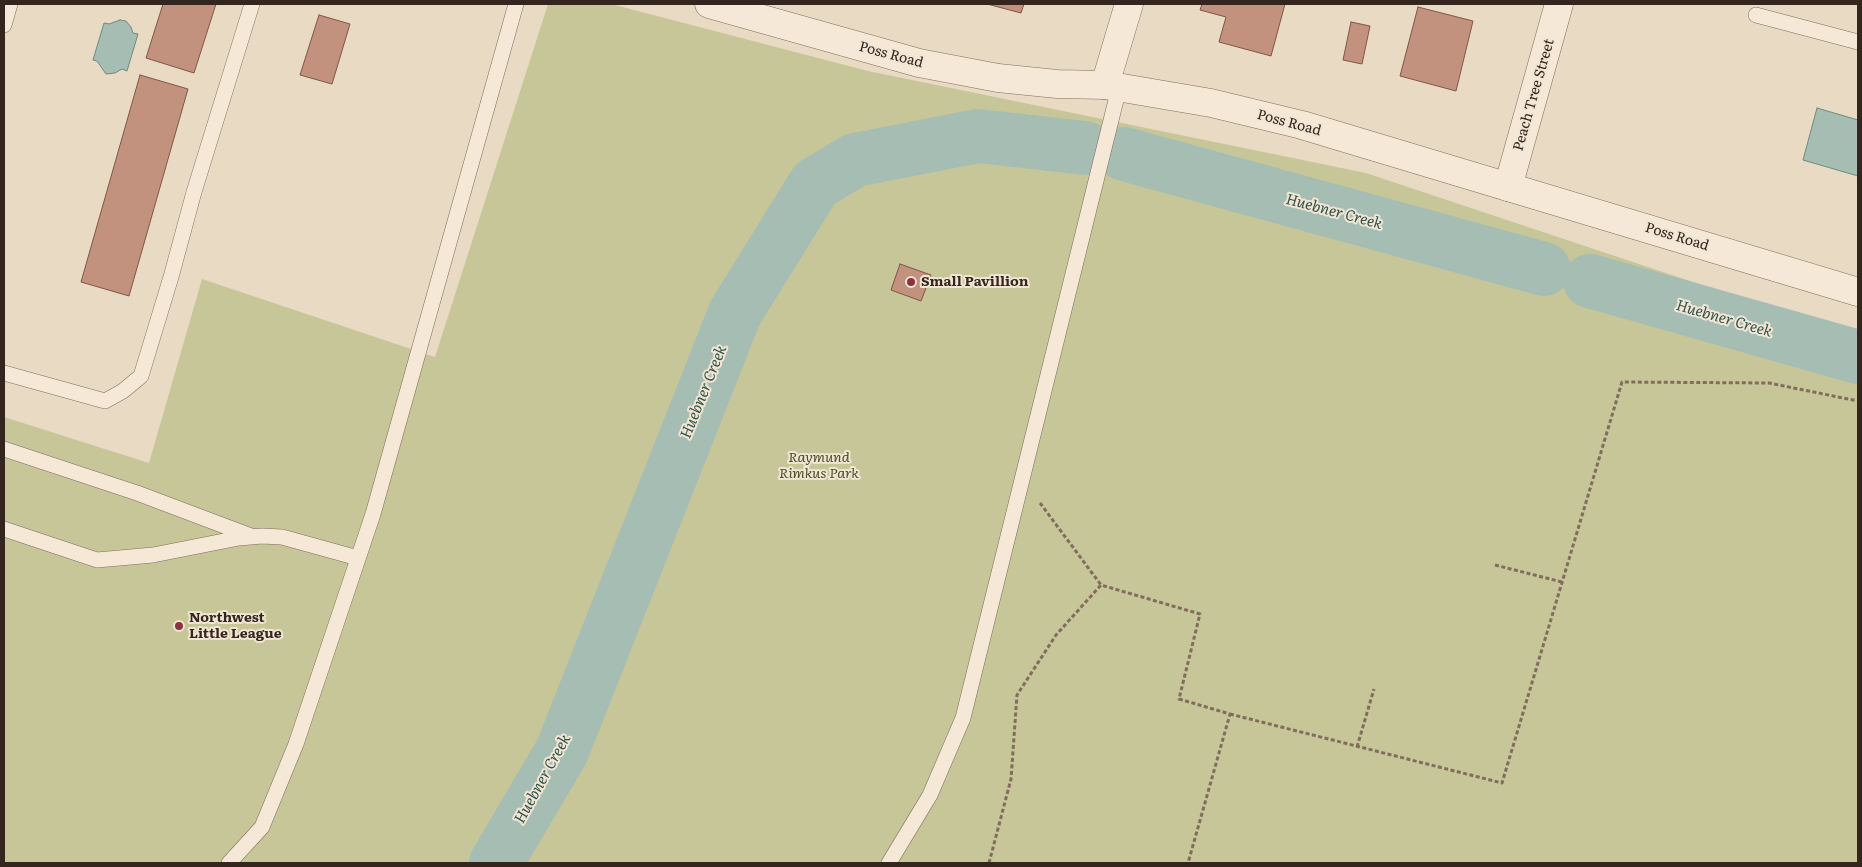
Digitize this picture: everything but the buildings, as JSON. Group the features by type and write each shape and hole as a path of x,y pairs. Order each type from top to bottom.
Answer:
{"street":[{"name":"Poss Road","path":"709,4 919,64 998,78 1057,84 1112,86 1211,103 1302,125 1858,292"},
{"path":"1112,86 1129,4"},
{"name":"Peach Tree Street","path":"1508,187 1560,4"}],"lane":[{"path":"4,25 10,4"},
{"path":"4,373 105,401 123,391 141,376 194,192 252,4"},
{"path":"229,863 262,827 296,744 372,514 421,346 516,4"},
{"path":"1756,15 1858,42"},
{"path":"889,863 930,795 963,718 1022,479 1112,86"},
{"path":"4,449 137,493 252,537"},
{"path":"4,529 97,560 153,555 252,537 282,538 358,558"}],"path":[{"path":"1022,479 1101,585 1200,614 1179,699 1230,714 1502,783 1622,382 1769,383 1858,401"},
{"path":"1495,565 1562,582"},
{"path":"989,863 1011,779 1017,695 1056,635 1101,585"},
{"path":"1357,747 1374,689"},
{"path":"1188,863 1230,714"}],"green space":[{"name":"Raymund Rimkus Park","path":"548,4 611,4 868,71 1366,173 1858,337 1858,863 4,863 4,417 149,463 202,279 435,357"}],"shaded area":[{"path":"120,20 126,21 133,33 138,34 127,71 122,69 115,73 106,74 97,61 93,60 104,23 109,24"},
{"path":"1817,108 1858,120 1858,176 1803,160"}],"waterway":[{"name":"Huebner Creek","path":"496,863 562,751 735,313 815,184 855,160 978,136 1085,148"},
{"name":"Huebner Creek","path":"1124,154 1544,269"},
{"name":"Huebner Creek","path":"1590,281 1858,357"}],"place":[{"name":"Small Pavillion","path":"911,282"},
{"name":"Northwest Little League","path":"179,626"}]}
